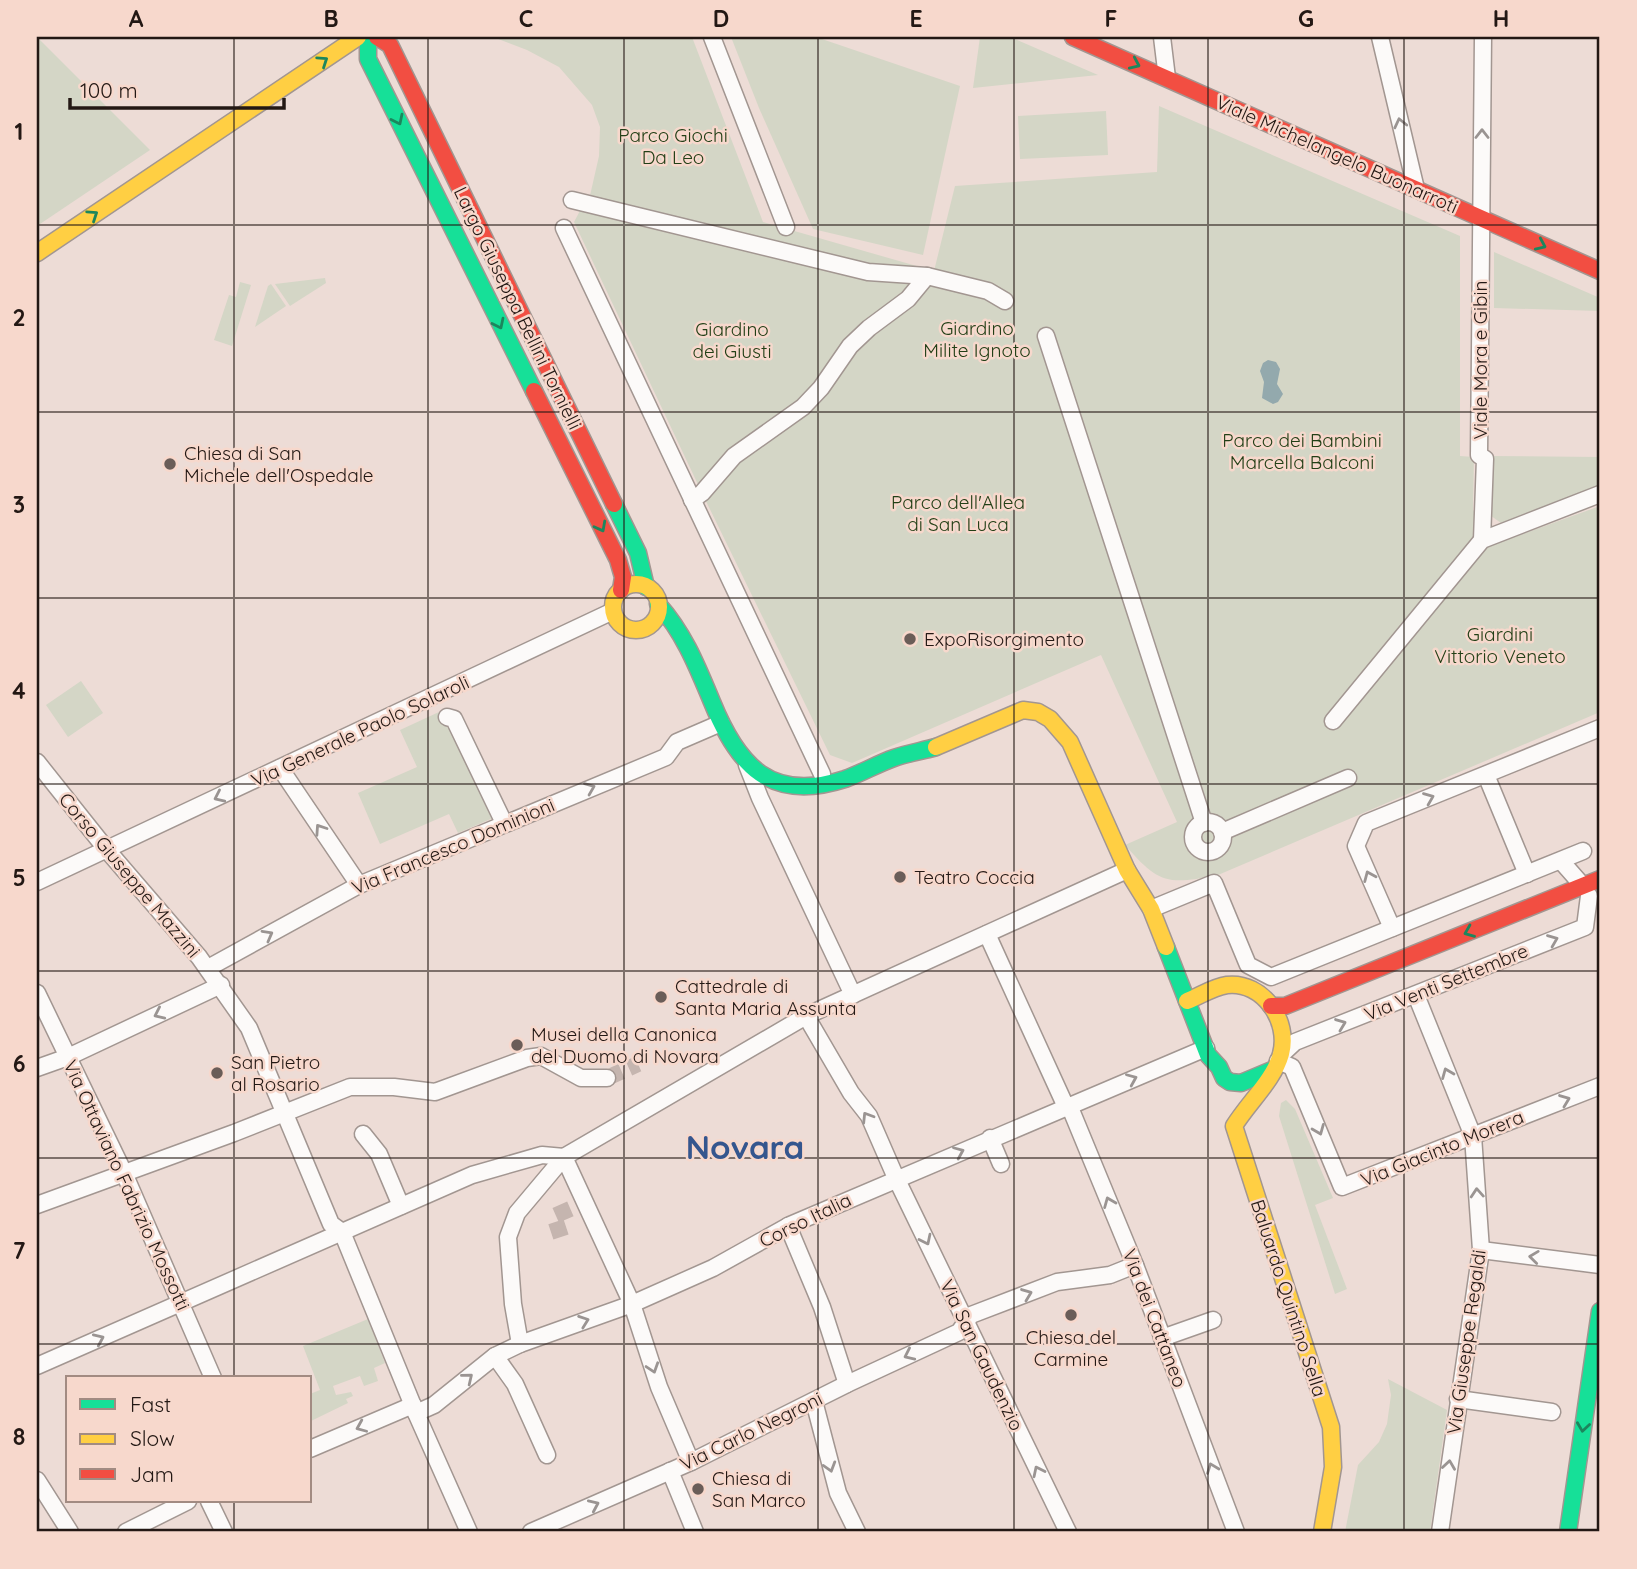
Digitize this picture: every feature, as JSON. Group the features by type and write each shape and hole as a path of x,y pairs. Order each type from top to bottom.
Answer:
{"street":[{"path":"37,253 358,37"},
{"name":"Largo Giuseppa Bellini Tornielli","path":"368,37 367,58 618,560 623,577 621,590"},
{"name":"Largo Giuseppa Bellini Tornielli","path":"377,37 390,45 638,554 646,587"},
{"path":"712,37 786,227"},
{"name":"Viale Michelangelo Buonarroti","path":"1073,37 1600,271"},
{"path":"1161,37 1167,78"},
{"path":"1380,37 1416,189"},
{"name":"Viale Mora e Gibin","path":"1482,540 1485,459 1479,455 1483,37"},
{"path":"384,92 390,82 399,78 407,80"},
{"path":"572,200 868,272 927,276 988,292 1005,301"},
{"path":"564,228 693,506 822,774"},
{"path":"693,506 734,456 803,407 821,388 850,346 908,299 927,276"},
{"path":"1046,336 1204,823"},
{"path":"1333,721 1482,540 1600,494"},
{"path":"658,604 656,618 651,624 640,629 629,629 619,622 614,611 616,596 621,590 633,585 652,591 658,604 676,624 728,738 747,764 764,780 771,782 793,787 843,779 903,755 929,750 1023,710 1034,710 1047,715 1058,724 1070,742 1127,870 1151,909 1187,1001 1206,1048 1224,1078 1230,1082 1241,1083 1275,1065 1283,1032 1264,997 1244,986 1227,985 1187,1001"},
{"name":"Via Generale Paolo Solaroli","path":"37,882 614,611"},
{"path":"651,624 670,636 683,639"},
{"path":"453,716 504,824"},
{"name":"Via Francesco Dominioni","path":"208,968 359,885 666,757 677,742 721,723"},
{"path":"1392,928 1356,846 1366,823 1600,728"},
{"name":"Corso Giuseppe Mazzini","path":"37,762 208,968 249,1028 331,1224 342,1232"},
{"path":"747,764 760,798 853,995"},
{"path":"280,768 359,885"},
{"path":"1486,775 1527,874"},
{"path":"1222,832 1348,778"},
{"path":"1204,823 1213,823 1222,832 1220,846 1212,851 1202,850 1195,844 1194,833 1204,823"},
{"path":"1151,909 1214,883 1248,965 1267,975 1583,852"},
{"path":"1560,861 1591,891"},
{"path":"520,1344 513,1304 508,1237 517,1213 564,1157 806,1016 1127,870"},
{"name":"Via Venti Settembre","path":"1275,1065 1295,1042 1585,927 1591,891 1600,879"},
{"name":"Via Venti Settembre","path":"1271,1006 1284,1006 1591,891"},
{"name":"Via Venti Settembre","path":"1283,1032 1294,1018 1591,891"},
{"name":"Via dei Cattaneo","path":"987,934 1068,1106 1135,1265 1236,1532"},
{"path":"37,1068 68,1057 222,987"},
{"name":"Via Ottaviano Fabrizio Mossotti","path":"37,993 126,1172 213,1376"},
{"name":"Via Giuseppe Regaldi","path":"1416,995 1473,1136 1481,1250 1440,1532"},
{"name":"Via San Gaudenzio","path":"806,1016 851,1093 869,1116 896,1178 1068,1532"},
{"name":"Corso Italia","path":"312,1448 415,1409 434,1405 495,1356 520,1344 632,1304 713,1268 789,1225 1206,1048"},
{"path":"37,1205 234,1133 350,1087 394,1087 435,1092 527,1058 541,1056 581,1078 607,1078"},
{"name":"Baluardo Quintino Sella","path":"1275,1065 1234,1126 1333,1436 1335,1463 1322,1532"},
{"name":"Via Giacinto Morera","path":"1275,1065 1292,1067 1342,1187 1600,1086"},
{"path":"363,1134 379,1154 401,1206"},
{"path":"990,1138 1000,1164"},
{"path":"37,1366 472,1175 542,1154 564,1157"},
{"path":"564,1157 632,1304 659,1387 691,1462"},
{"path":"789,1225 822,1307 847,1384"},
{"path":"342,1232 469,1532"},
{"path":"1481,1250 1600,1265"},
{"name":"Via Carlo Negroni","path":"531,1532 691,1462 959,1332 971,1315 1057,1282 1110,1275 1135,1265"},
{"path":"1568,1532 1600,1311"},
{"path":"1163,1338 1213,1320"},
{"path":"495,1356 515,1384 547,1455"},
{"path":"1458,1399 1552,1412"},
{"path":"814,1401 838,1493 857,1532"},
{"path":"670,1471 695,1532"},
{"path":"37,1480 70,1532"},
{"path":"135,1530 186,1502"},
{"path":"209,1502 224,1532"}],"green space":[{"path":"37,37 150,150 37,226"},
{"path":"493,37 692,37 763,222 934,271 955,186 1157,172 1159,106 1460,236 1460,456 1474,457 1473,510 1509,539 1600,506 1600,712 1218,875 1187,880 1175,880 1156,874 1125,845 1177,822 1101,655 852,763 830,755 574,222 589,200 599,156 600,127 592,105 559,67 527,50"},
{"path":"731,37 816,37 960,86 923,255 813,229 759,108"},
{"path":"980,37 1010,37 1098,75 973,88"},
{"path":"1106,111 1108,155 1020,159 1018,116"},
{"path":"1494,252 1600,298 1600,311 1494,308"},
{"path":"325,278 326,283 290,306 275,284"},
{"path":"240,282 251,285 232,346 214,340 229,295 236,297"},
{"path":"271,284 286,306 255,327 268,286"},
{"path":"1489,456 1600,457 1600,486 1501,523 1487,513"},
{"path":"81,681 103,713 68,737 46,705"},
{"path":"439,712 446,718 446,726 455,736 493,818 458,833 449,814 380,844 358,793 417,767 400,730"},
{"path":"1286,1100 1295,1109 1333,1198 1315,1205 1347,1289 1335,1294 1279,1116 1281,1103"},
{"path":"368,1319 385,1363 374,1368 378,1381 364,1386 360,1376 333,1386 336,1395 351,1392 353,1396 346,1399 348,1403 312,1421 312,1393 320,1390 303,1346"},
{"path":"1388,1379 1447,1410 1430,1532 1345,1532 1358,1465 1379,1442 1387,1424 1391,1395"}],"water":[{"path":"1268,360 1276,362 1280,369 1277,384 1283,394 1278,402 1273,404 1262,398 1264,382 1260,371 1263,363"}],"tunnel":[{"path":"607,1078 638,1064"},
{"path":"561,1237 554,1216 586,1202"}],"traffic: fast":[{"path":"368,37 368,59 534,391"},
{"path":"614,504 638,553 646,587"},
{"path":"658,604 689,650 733,744 760,774 777,782 797,786 819,785 845,779 899,756 936,747"},
{"path":"1166,947 1208,1055 1219,1067 1224,1078 1230,1082 1241,1083 1272,1070"},
{"path":"1568,1532 1600,1311"}],"traffic: slow":[{"path":"37,253 358,37"},
{"path":"636,584 652,591 659,607 652,623 636,630 620,623 613,607 620,591 636,584"},
{"path":"936,747 1023,710 1038,712 1050,719 1070,742 1127,870 1151,909 1166,947"},
{"path":"1187,1001 1222,986 1240,985 1262,996 1271,1006 1281,1029 1283,1041 1278,1064 1234,1126 1331,1427 1333,1467 1322,1532"}],"traffic: jam":[{"path":"377,37 390,45 614,504"},
{"path":"1073,37 1600,271"},
{"path":"534,391 618,560 623,577 621,590"},
{"path":"1271,1006 1285,1006 1600,879"}],"place":[{"name":"Chiesa di San Michele dell'Ospedale","path":"170,464"},
{"name":"ExpoRisorgimento","path":"910,639"},
{"name":"Teatro Coccia","path":"900,877"},
{"name":"Cattedrale di Santa Maria Assunta","path":"661,997"},
{"name":"Musei della Canonica del Duomo di Novara","path":"517,1045"},
{"name":"San Pietro al Rosario","path":"217,1073"},
{"name":"Chiesa del Carmine","path":"1071,1315"},
{"name":"Chiesa di San Marco","path":"698,1489"}],"district":[{"name":"Novara","path":"745,1147"}],"park label":[{"name":"Parco Giochi Da Leo","path":"673,146"},
{"name":"Giardino Milite Ignoto","path":"977,339"},
{"name":"Giardino dei Giusti","path":"732,340"},
{"name":"Parco dei Bambini Marcella Balconi","path":"1302,451"},
{"name":"Parco dell'Allea di San Luca","path":"958,513"},
{"name":"Giardini Vittorio Veneto","path":"1500,645"}]}
